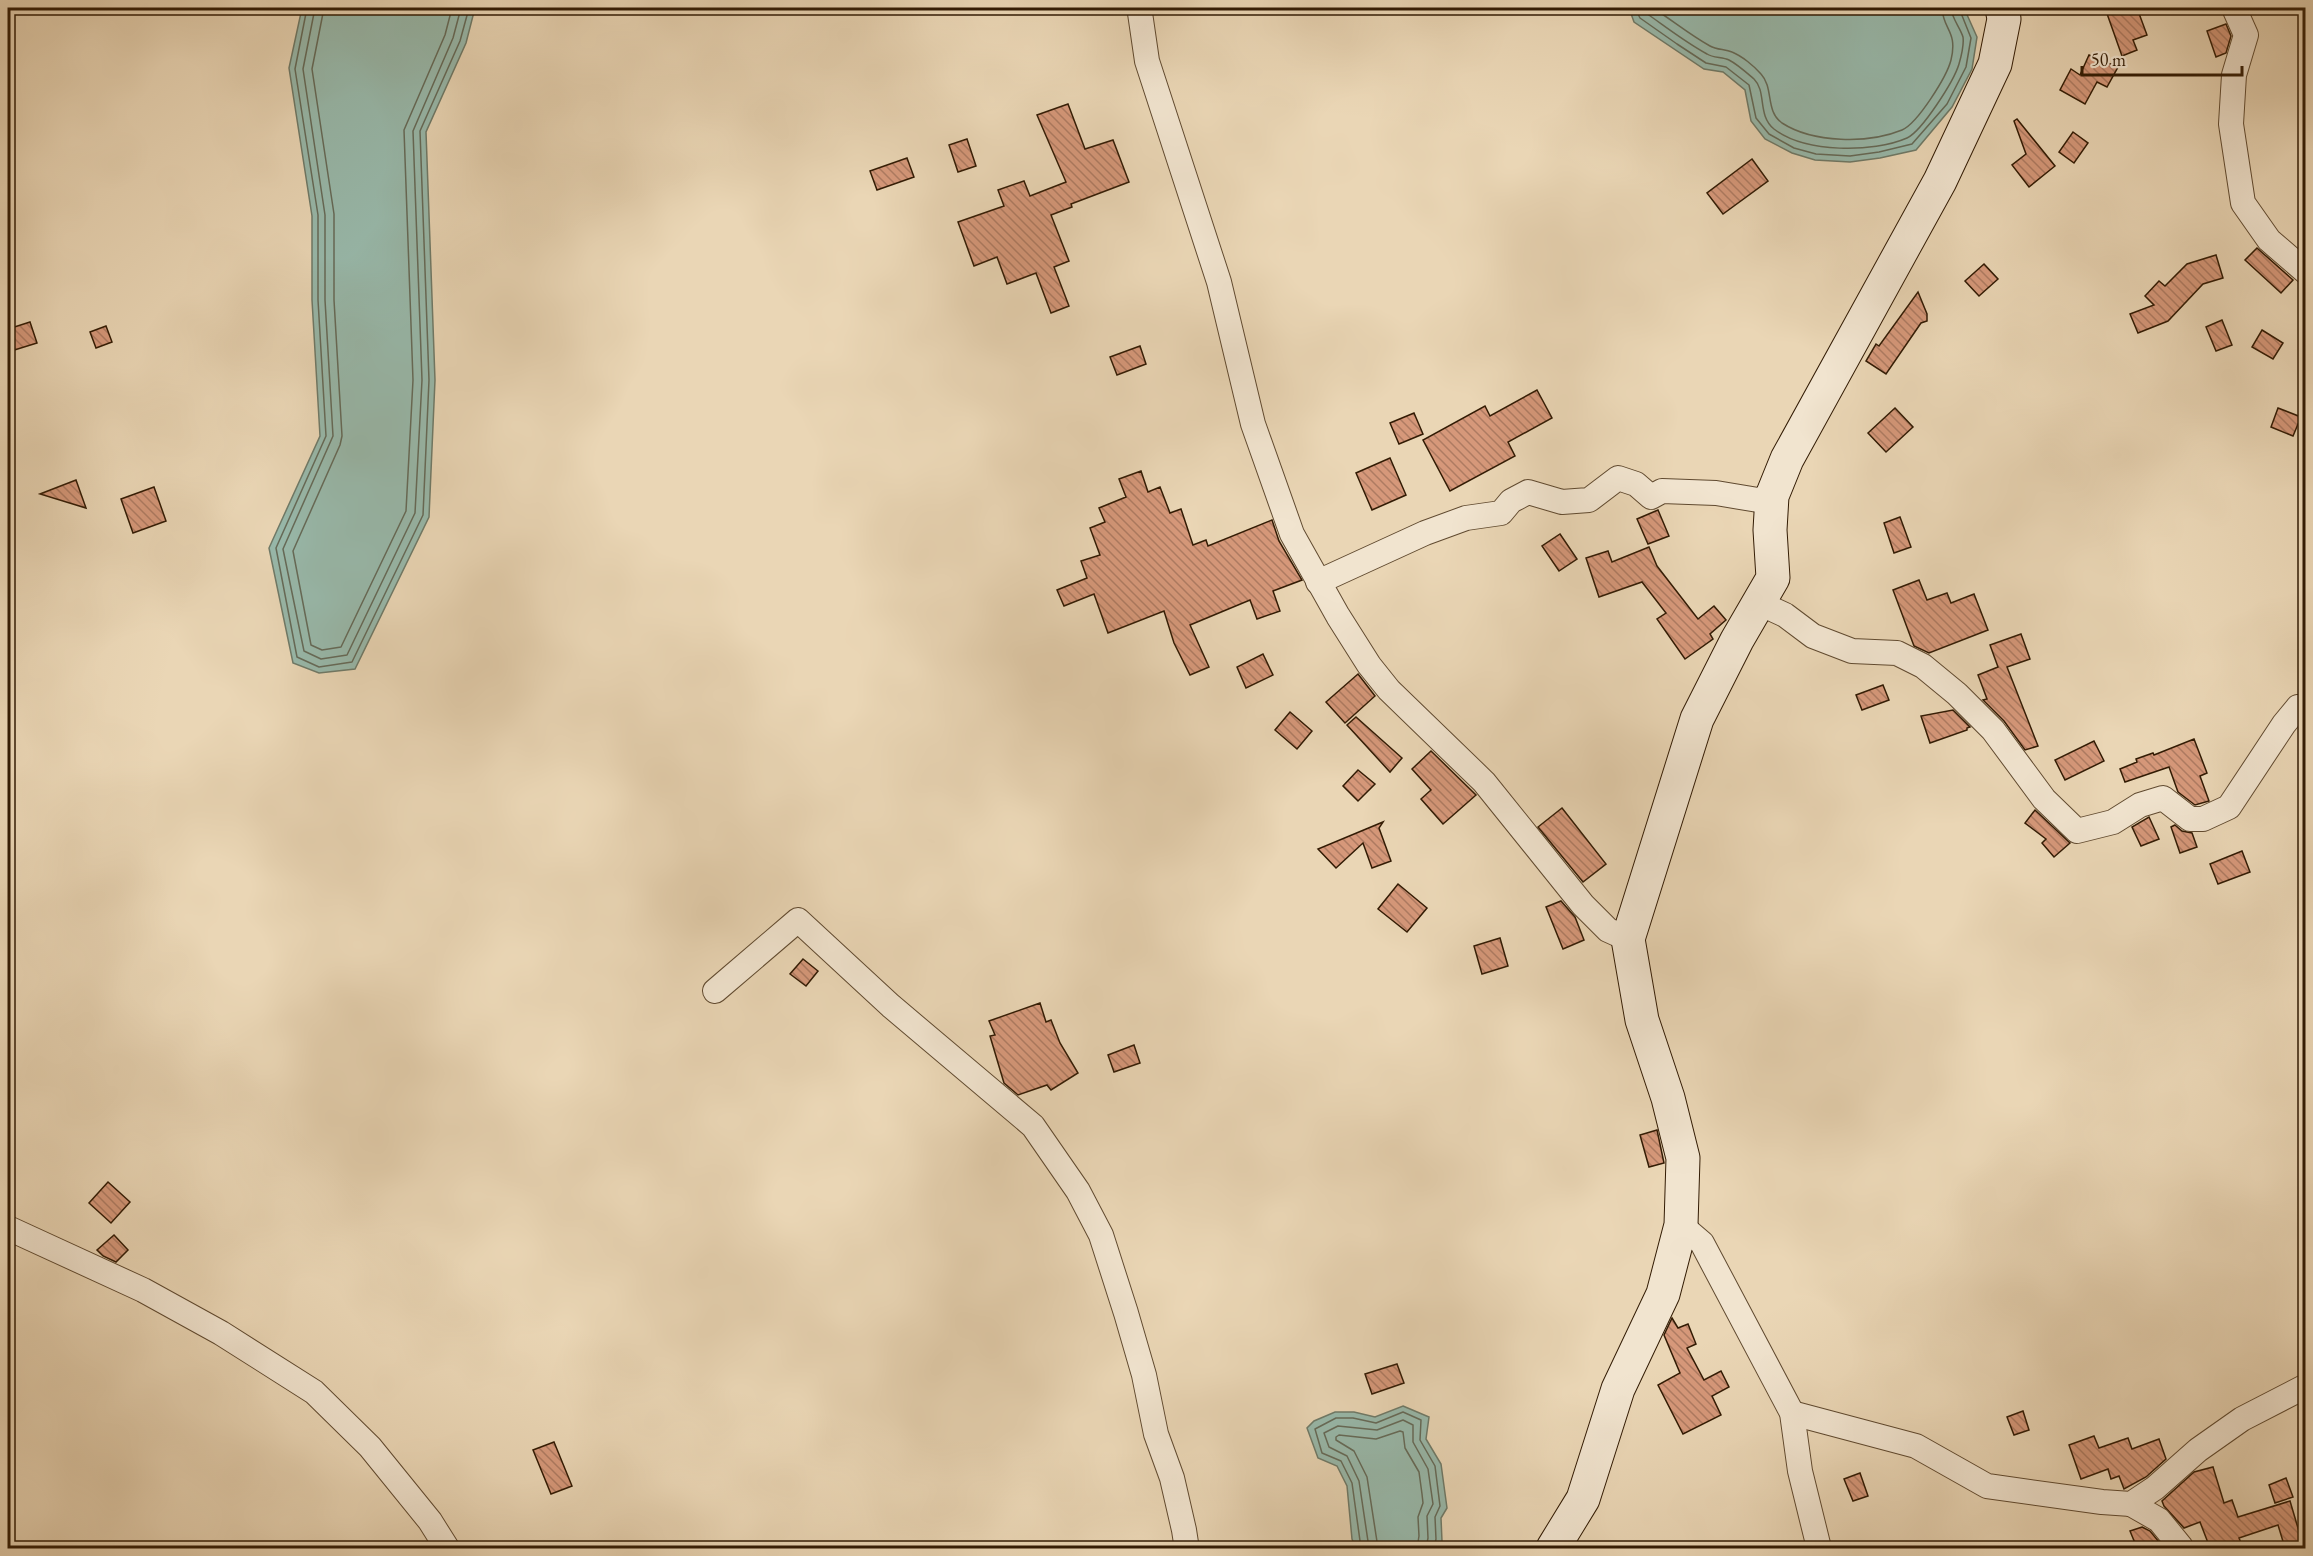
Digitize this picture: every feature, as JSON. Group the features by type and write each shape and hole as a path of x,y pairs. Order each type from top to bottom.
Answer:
{"street":[{"path":"1142,8 1140,13 1147,62 1181,173 1219,282 1253,424 1292,534 1318,582 1370,665 1389,690 1484,782 1583,905 1608,930 1628,939"},
{"path":"1552,1548 1583,1499 1618,1389 1663,1294 1681,1224 1683,1158 1668,1098 1642,1020 1628,939 1697,719 1737,640 1773,578 1770,530 1772,496 1787,459 1940,181 1995,64 2004,19 2002,8"},
{"path":"2234,8 2246,35 2234,75 2231,124 2243,203 2270,240 2306,272"},
{"path":"1318,582 1425,533 1466,518 1501,513 1511,501 1528,492 1562,502 1589,500 1618,478 1636,484 1651,497 1662,490 1716,493 1758,500 1772,496"},
{"path":"1759,603 1785,615 1813,636 1851,651 1897,653 1923,666 1957,694 1993,730 2044,799 2077,831 2113,822 2140,805 2163,798 2190,819 2203,819 2229,807 2284,724 2298,707"},
{"path":"715,991 798,920 899,1013 1033,1126 1078,1191 1101,1235 1144,1375 1156,1434 1172,1478 1184,1530 1186,1544 1184,1548"},
{"path":"1681,1224 1702,1242 1792,1413 1800,1471 1819,1548"},
{"path":"8,1228 144,1290 221,1333 314,1392 370,1448 430,1521 447,1548"},
{"path":"2131,1504 2155,1488 2198,1450 2242,1419 2306,1386"},
{"path":"1792,1413 1916,1446 1987,1486 2131,1504 2159,1520 2181,1547"}],"water":[{"path":"302,8 475,8 466,43 426,132 435,380 429,517 355,669 319,673 293,663 269,548 320,436 312,300 312,216 289,68"},
{"path":"1629,8 1964,8 1977,37 1972,69 1952,107 1916,150 1850,162 1815,160 1792,153 1765,139 1751,121 1745,90 1723,72 1704,69 1634,22"},
{"path":"1403,1406 1429,1417 1426,1439 1441,1464 1447,1508 1441,1518 1442,1541 1439,1548 1356,1548 1352,1539 1347,1486 1337,1466 1318,1458 1307,1428 1314,1421 1335,1412 1354,1412 1375,1417"}],"building":[{"path":"2105,8 2137,8 2147,35 2133,40 2137,50 2122,56"},
{"path":"2226,24 2231,36 2226,53 2216,57 2207,31"},
{"path":"2089,55 2118,67 2107,87 2097,82 2085,104 2060,90 2071,69 2080,75"},
{"path":"1068,104 1085,149 1113,140 1129,182 1071,204 1072,207 1051,215 1069,261 1054,267 1069,306 1051,313 1036,273 1007,284 997,257 974,266 958,222 1004,206 998,190 1024,181 1030,196 1066,182 1037,115"},
{"path":"2017,119 2055,166 2029,187 2012,165 2026,154 2014,121"},
{"path":"2073,132 2088,143 2074,163 2059,152"},
{"path":"967,139 976,166 958,172 949,145"},
{"path":"907,158 914,177 877,190 870,171"},
{"path":"1752,159 1768,181 1723,214 1707,193"},
{"path":"2257,248 2293,280 2281,293 2245,260"},
{"path":"2216,255 2223,278 2203,284 2168,321 2138,333 2130,314 2154,305 2145,296 2159,281 2165,286 2187,264"},
{"path":"1984,264 1998,279 1979,296 1965,281"},
{"path":"1918,292 1927,314 1927,321 1921,323 1886,374 1866,361 1876,344 1879,346"},
{"path":"2222,320 2232,345 2216,351 2206,327"},
{"path":"30,322 37,343 8,352 8,329"},
{"path":"106,326 112,342 96,348 90,332"},
{"path":"2262,330 2283,343 2273,359 2252,347"},
{"path":"1140,346 1146,364 1117,375 1110,357"},
{"path":"1537,390 1552,418 1508,442 1515,456 1450,491 1423,440 1485,406 1490,416"},
{"path":"1895,408 1913,427 1886,452 1868,433"},
{"path":"2278,408 2301,417 2293,436 2271,427"},
{"path":"1414,413 1423,434 1399,444 1390,423"},
{"path":"1390,458 1406,495 1372,510 1356,473"},
{"path":"1141,471 1148,492 1160,487 1170,513 1181,509 1193,545 1206,540 1208,546 1272,520 1279,541 1302,580 1273,591 1280,611 1257,619 1250,600 1190,625 1209,667 1190,675 1174,643 1164,611 1108,633 1094,594 1064,606 1057,590 1087,578 1081,561 1100,555 1090,528 1105,522 1099,508 1126,497 1119,479"},
{"path":"76,480 86,508 40,494"},
{"path":"154,487 166,521 133,533 121,499"},
{"path":"1658,510 1669,536 1648,544 1637,519"},
{"path":"1900,517 1911,547 1894,553 1884,523"},
{"path":"1560,534 1577,559 1559,571 1542,546"},
{"path":"1649,547 1657,566 1698,619 1714,606 1726,620 1710,634 1713,639 1685,659 1657,619 1666,613 1642,582 1599,597 1586,558 1608,551 1612,562"},
{"path":"1919,580 1927,600 1947,593 1951,603 1974,594 1988,630 1929,653 1914,646 1893,590"},
{"path":"2021,634 2030,659 2007,667 2038,746 2025,750 2004,721 1983,700 1987,699 1978,675 1998,667 1990,645"},
{"path":"1263,654 1273,675 1246,688 1237,667"},
{"path":"1358,674 1375,696 1345,723 1326,702"},
{"path":"1883,685 1889,700 1862,710 1856,695"},
{"path":"1953,710 1970,727 1930,743 1921,716"},
{"path":"1290,712 1312,731 1297,749 1275,730"},
{"path":"1356,717 1402,758 1390,772 1347,725"},
{"path":"2194,739 2207,773 2200,776 2209,801 2195,805 2178,792 2169,767 2125,782 2120,769 2137,762 2136,759 2153,753 2154,755"},
{"path":"2094,741 2104,761 2065,780 2055,760"},
{"path":"1431,751 1476,795 1443,824 1421,799 1431,790 1412,769"},
{"path":"1358,770 1375,784 1358,801 1343,786"},
{"path":"1562,808 1606,864 1583,882 1538,827"},
{"path":"2035,810 2070,843 2054,857 2042,843 2046,839 2025,823"},
{"path":"2149,817 2159,839 2141,846 2132,827"},
{"path":"1383,822 1379,828 1391,861 1372,868 1363,843 1336,868 1318,849"},
{"path":"2175,825 2182,831 2192,833 2197,847 2180,853 2171,827"},
{"path":"2242,851 2250,872 2218,884 2210,864"},
{"path":"1398,884 1427,908 1407,932 1378,909"},
{"path":"1561,901 1575,917 1584,940 1563,949 1546,907"},
{"path":"1500,938 1508,966 1482,974 1474,946"},
{"path":"803,959 818,971 806,986 790,974"},
{"path":"1040,1003 1046,1022 1051,1020 1060,1043 1078,1073 1051,1090 1047,1085 1018,1095 1004,1083 990,1036 995,1035 989,1021"},
{"path":"1134,1045 1140,1063 1114,1072 1108,1055"},
{"path":"1657,1130 1664,1163 1649,1167 1640,1135"},
{"path":"108,1182 130,1202 111,1223 89,1203"},
{"path":"114,1235 128,1250 116,1262 103,1256 97,1250"},
{"path":"1672,1318 1678,1328 1688,1324 1696,1344 1687,1348 1704,1380 1721,1371 1729,1387 1712,1396 1721,1415 1683,1434 1658,1385 1680,1373 1664,1335"},
{"path":"1397,1364 1404,1383 1372,1394 1365,1374"},
{"path":"2023,1411 2029,1430 2014,1435 2007,1417"},
{"path":"2094,1436 2099,1448 2128,1438 2132,1449 2159,1439 2166,1459 2146,1477 2124,1489 2119,1476 2111,1479 2108,1469 2081,1479 2069,1445"},
{"path":"554,1442 572,1486 551,1494 533,1450"},
{"path":"2213,1467 2224,1503 2232,1500 2238,1517 2290,1501 2303,1545 2285,1548 2278,1525 2239,1538 2243,1548 2210,1548 2200,1522 2184,1528 2162,1501 2194,1472"},
{"path":"1860,1473 1868,1496 1853,1501 1844,1479"},
{"path":"2286,1478 2293,1497 2275,1503 2269,1485"},
{"path":"2142,1527 2150,1531 2164,1548 2137,1548 2130,1531"}]}
